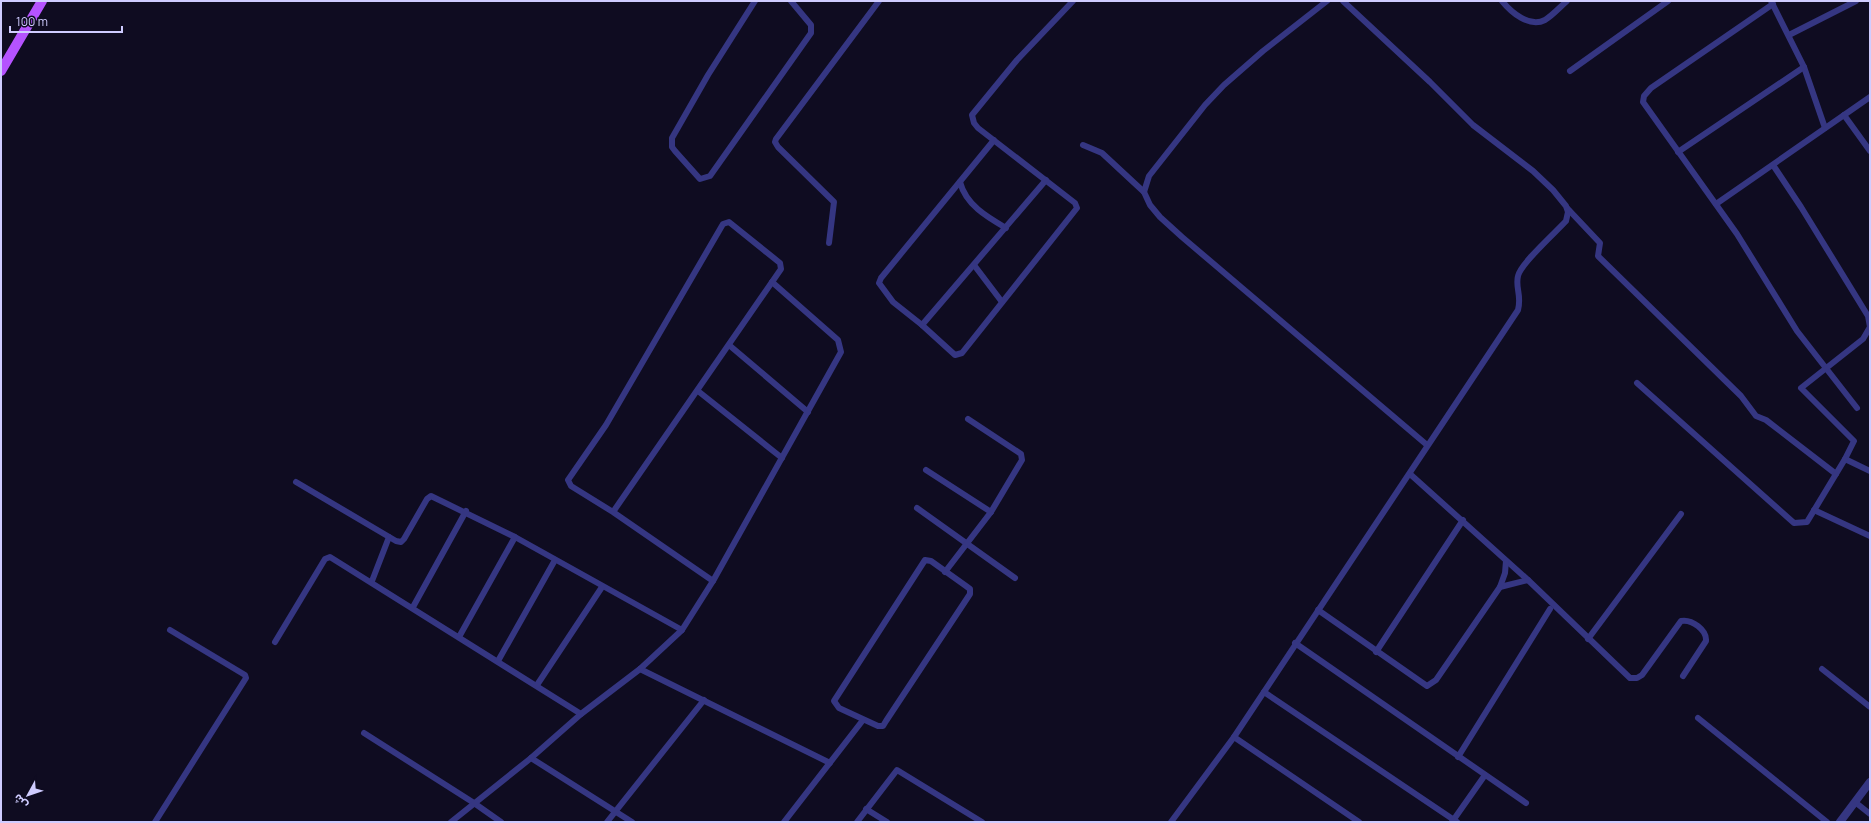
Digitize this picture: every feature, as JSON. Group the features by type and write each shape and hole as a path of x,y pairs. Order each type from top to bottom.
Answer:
{"main road":[{"path":"1,71 42,1"}],"street":[{"path":"755,1 708,75 672,138 672,147 700,179 710,176 811,33 811,25 791,1"},
{"path":"828,243 834,202 778,147 775,142 776,138 879,1"},
{"path":"994,140 881,278 879,283 893,302 922,325 955,355 962,353 1077,208 1075,203 1046,180 994,140 978,128 974,123 972,115 1017,60 1073,1"},
{"path":"1144,192 1148,176 1205,105 1263,51 1327,1"},
{"path":"1343,1 1430,82 1473,125 1533,171 1600,243 1598,256 1741,396 1756,416 1766,420 1836,474"},
{"path":"1502,1 1518,16 1527,21 1536,22 1544,20 1566,1"},
{"path":"1570,71 1668,1"},
{"path":"1788,35 1856,1"},
{"path":"1825,128 1804,67 1772,3 1652,88 1644,96 1643,102 1737,234 1797,331 1825,369 1847,393 1857,408"},
{"path":"1678,152 1804,67"},
{"path":"1716,204 1773,166 1870,97"},
{"path":"1844,115 1870,151"},
{"path":"1083,145 1094,148 1102,154 1144,192 1150,205 1156,213 1182,237 1427,445"},
{"path":"1637,383 1794,523 1807,522 1845,460 1854,441 1802,388 1864,339 1870,327 1868,316 1801,207 1773,166"},
{"path":"922,325 1046,180"},
{"path":"960,182 962,192 970,202 989,218 1006,228"},
{"path":"1171,822 1234,737 1295,643 1410,474 1427,445 1518,310 1520,299 1518,276 1525,265 1566,221 1568,212 1566,206"},
{"path":"613,512 781,269 780,263 729,222 723,224 606,424 568,480 572,486 613,512 713,581"},
{"path":"974,265 1002,302"},
{"path":"450,822 531,758 581,714 640,669 682,630 713,581 841,352 841,347 838,340 772,282"},
{"path":"730,344 808,412"},
{"path":"698,391 782,458"},
{"path":"945,572 991,512 1022,457 1021,454 968,419"},
{"path":"1845,460 1870,471"},
{"path":"926,470 991,512"},
{"path":"1410,474 1462,520 1506,562 1528,580 1622,673 1634,679 1642,675 1677,624 1681,621 1690,622 1705,633 1706,641 1683,676"},
{"path":"296,482 396,541 401,542 427,499 432,496 466,511 516,537 602,587 682,630"},
{"path":"917,508 1015,578"},
{"path":"1814,510 1870,536"},
{"path":"414,607 466,511"},
{"path":"1588,639 1681,514"},
{"path":"1376,652 1462,520"},
{"path":"372,581 389,537"},
{"path":"460,637 516,537"},
{"path":"274,642 326,559 330,556 414,607 581,714"},
{"path":"498,661 555,560"},
{"path":"925,560 929,560 970,589 970,594 883,726 878,726 863,720 839,708 834,701 921,563 925,560"},
{"path":"1318,610 1376,652 1427,686 1436,680 1500,587 1505,573 1506,562"},
{"path":"1500,587 1528,580"},
{"path":"537,685 602,587"},
{"path":"1458,757 1550,609"},
{"path":"155,822 246,678 245,675 170,630"},
{"path":"1295,643 1526,803"},
{"path":"640,669 830,763"},
{"path":"1822,669 1870,706"},
{"path":"1264,692 1454,821 1485,775"},
{"path":"607,822 704,700"},
{"path":"1698,718 1827,822"},
{"path":"784,822 863,720"},
{"path":"364,734 474,803 501,822"},
{"path":"1234,737 1359,822"},
{"path":"531,758 632,822"},
{"path":"857,822 866,808 897,770 982,822"},
{"path":"1840,822 1870,782"},
{"path":"1855,802 1870,814"},
{"path":"866,808 887,822"}]}
